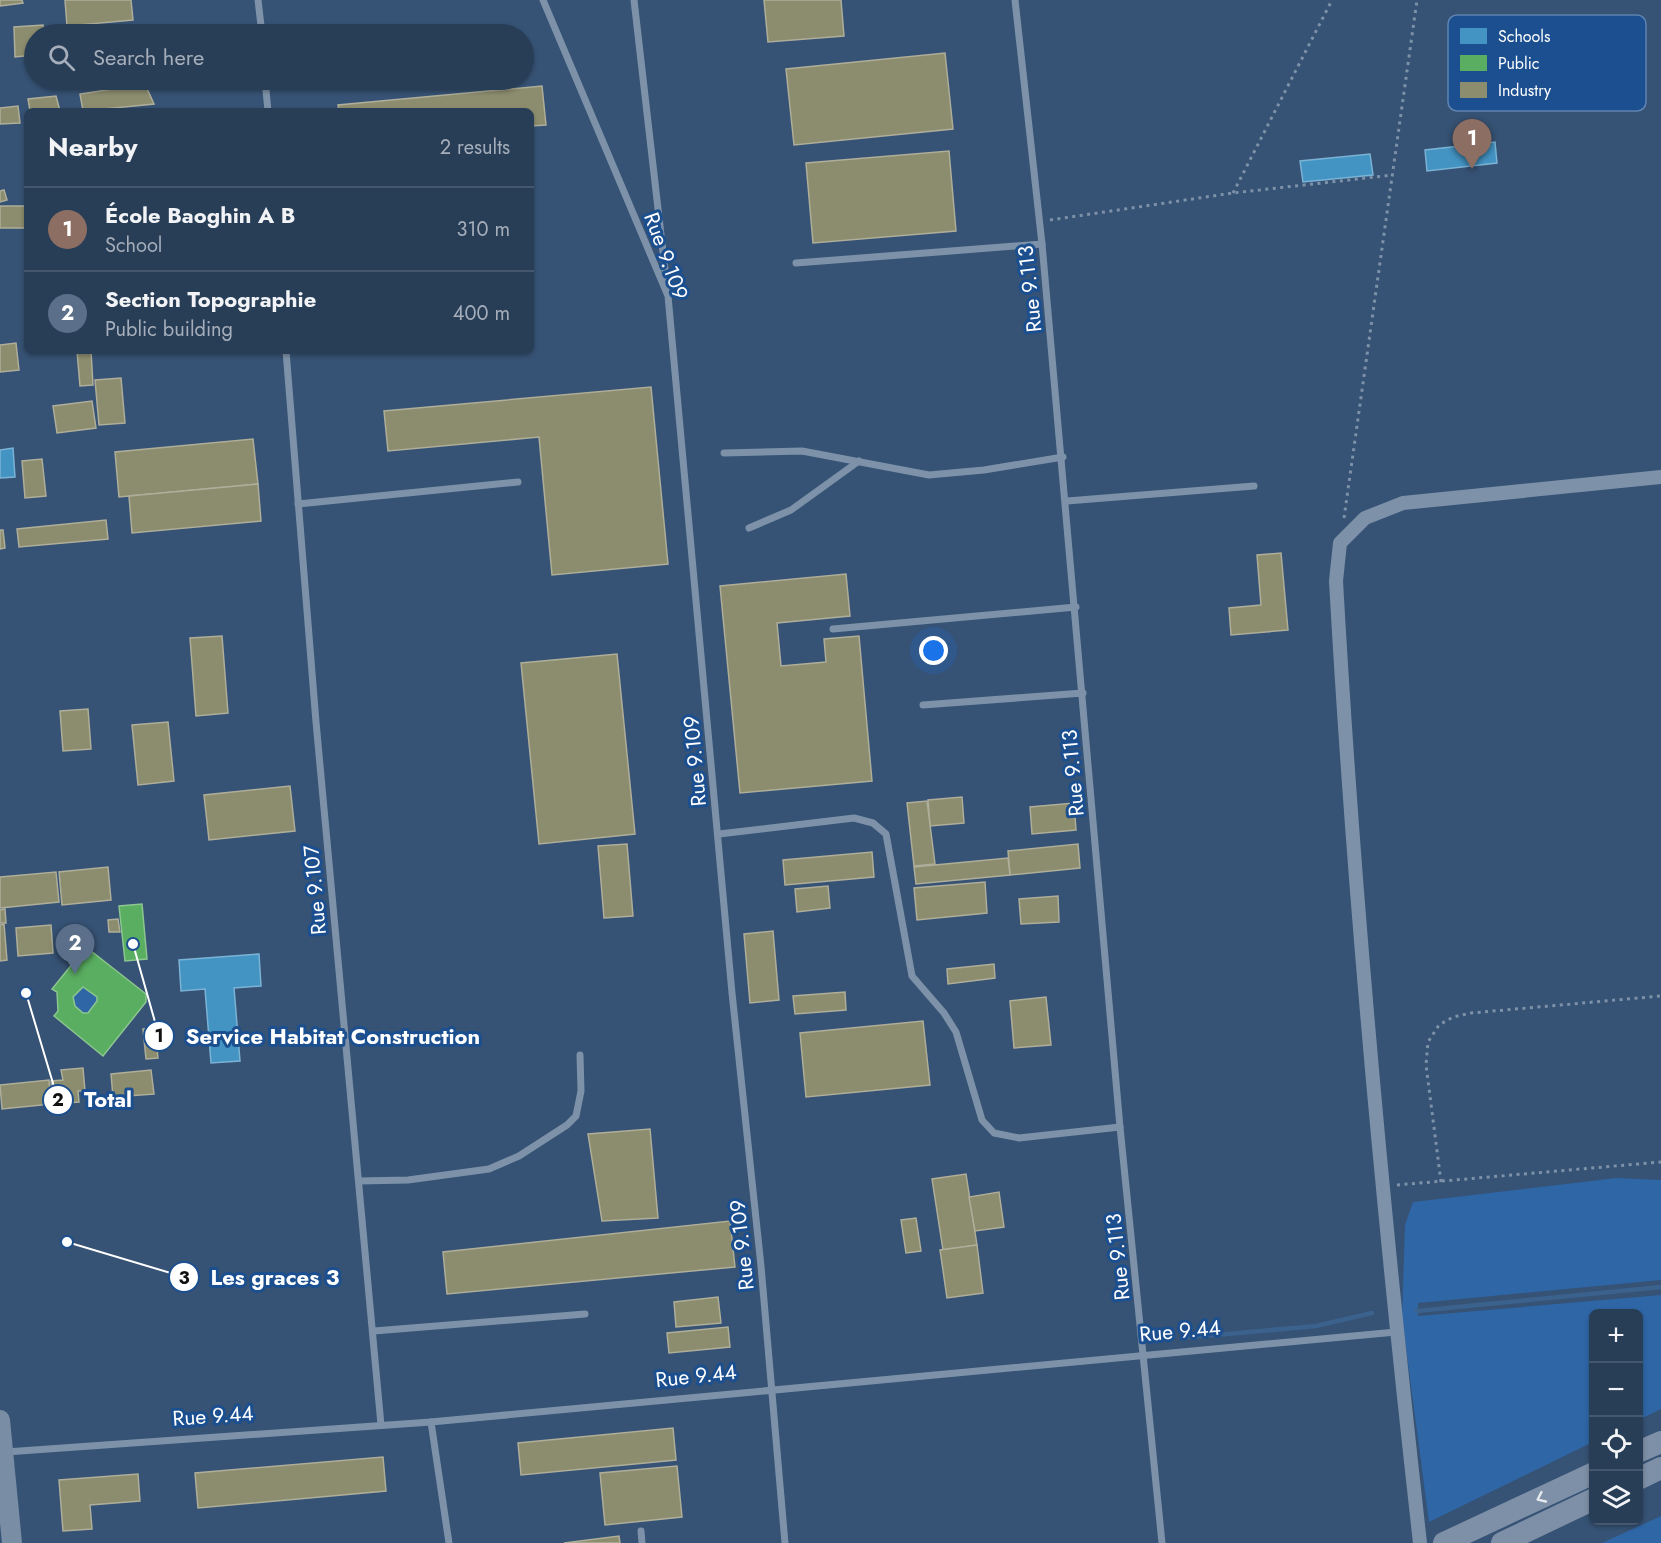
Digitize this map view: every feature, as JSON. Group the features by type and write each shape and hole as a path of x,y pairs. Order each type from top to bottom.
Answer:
{"highway":[{"path":"1643,1450 1661,1442"},
{"path":"1643,1477 1661,1468"},
{"path":"1444,1543 1589,1475"},
{"path":"1502,1543 1589,1501"}],"main road":[{"path":"0,1420 12,1543"}],"street":[{"path":"1420,1543 1396,1332 1384,1186 1362,973 1336,581 1340,543 1365,518 1403,503 1661,477"}],"lane":[{"path":"258,0 261,24"},
{"name":"Rue 9.109","path":"543,0 668,296 772,1389 784,1543"},
{"path":"634,0 668,296"},
{"name":"Rue 9.113","path":"1015,0 1063,457 1120,1127 1145,1356 1162,1543"},
{"path":"266,90 268,108"},
{"path":"796,264 1042,244"},
{"name":"Rue 9.107","path":"286,354 381,1425"},
{"path":"724,453 802,451 860,460 929,475 984,470 1063,457"},
{"path":"749,528 790,510 860,460"},
{"path":"298,504 518,482"},
{"path":"1067,501 1254,486"},
{"path":"833,629 1076,606"},
{"path":"923,705 1083,693"},
{"path":"719,834 854,818 873,823 886,834 912,976 944,1013 956,1032 982,1120 994,1133 1019,1138 1120,1127"},
{"path":"359,1181 408,1180 489,1169 519,1156 567,1125 576,1116 581,1091 580,1055"},
{"path":"374,1331 585,1314"},
{"name":"Rue 9.44","path":"2,1452 431,1422 1396,1332"},
{"path":"431,1422 449,1543"},
{"path":"641,1531 642,1543"}],"path":[{"path":"1233,193 1332,0"},
{"path":"1340,543 1417,0"},
{"path":"1039,222 1233,193 1393,176"},
{"path":"1441,1182 1426,1065 1428,1042 1439,1024 1453,1017 1471,1013 1661,996"},
{"path":"1384,1186 1661,1162"}],"shaded area":[{"path":"83,987 97,997 97,1001 88,1013 83,1013 75,1006 73,997"},
{"path":"1616,1178 1661,1180 1661,1280 1418,1303 1418,1316 1661,1295 1661,1409 1643,1418 1643,1309 1589,1309 1589,1444 1429,1522 1402,1318 1405,1225 1413,1202"},
{"path":"1661,1516 1661,1543 1602,1543 1643,1525"}],"building: Schools":[{"path":"1495,142 1497,163 1427,171 1425,150"},
{"path":"1370,154 1373,175 1303,182 1300,161"},
{"path":"13,448 15,477 0,478 0,450"},
{"path":"259,954 261,986 234,988 240,1061 211,1063 205,989 181,991 179,960"}],"building: Public":[{"path":"142,904 147,959 125,961 119,906"},
{"path":"86,947 146,994 146,1002 103,1056 54,1016 58,1011 57,992 52,989","holes":["83,987 97,997 97,1001 88,1013 83,1013 75,1006 73,997"]}],"building: Industry":[{"path":"0,0 22,0 23,3 0,6"},
{"path":"65,0 131,0 133,20 67,24"},
{"path":"764,0 841,0 844,36 768,42"},
{"path":"24,26 24,56 15,57 14,27"},
{"path":"945,53 953,129 794,145 786,69"},
{"path":"542,86 546,125 534,126 534,108 338,108 338,105 499,90 534,90 534,87"},
{"path":"106,90 148,90 154,104 82,108 80,94"},
{"path":"56,96 59,108 30,108 28,99"},
{"path":"18,106 20,123 0,124 0,108"},
{"path":"949,151 956,231 813,243 806,163"},
{"path":"4,190 7,200 0,202 0,191"},
{"path":"0,206 24,206 24,228 0,228"},
{"path":"16,343 19,370 0,372 0,345"},
{"path":"77,354 91,354 93,385 80,386"},
{"path":"121,378 125,423 99,425 95,380"},
{"path":"651,387 668,564 552,575 539,437 388,451 384,411"},
{"path":"92,401 96,428 57,433 53,406"},
{"path":"253,439 258,484 119,497 115,452"},
{"path":"42,459 46,496 25,498 22,461"},
{"path":"258,484 261,521 132,533 129,496"},
{"path":"106,520 108,539 19,547 17,529"},
{"path":"0,530 3,530 5,548 0,549"},
{"path":"1281,553 1288,630 1231,635 1229,608 1261,605 1257,555"},
{"path":"846,574 850,616 777,623 781,666 826,662 824,639 859,636 872,781 740,793 720,586"},
{"path":"222,636 228,713 196,716 190,638"},
{"path":"617,654 635,834 539,844 521,663"},
{"path":"88,709 91,749 63,751 60,711"},
{"path":"168,722 174,781 138,785 132,725"},
{"path":"290,786 295,831 209,840 204,795"},
{"path":"962,797 964,823 930,826 928,800"},
{"path":"927,801 935,864 914,866 907,803"},
{"path":"1074,803 1076,830 1032,834 1030,807"},
{"path":"627,844 633,916 604,918 598,846"},
{"path":"1078,844 1080,868 1010,875 1008,851"},
{"path":"872,852 874,877 785,885 783,860"},
{"path":"1008,858 1010,875 916,884 914,867"},
{"path":"108,867 111,900 62,905 59,872"},
{"path":"56,872 59,902 0,908 0,877"},
{"path":"985,882 987,913 917,920 914,888"},
{"path":"828,886 830,908 797,912 795,889"},
{"path":"1058,896 1059,922 1021,924 1019,899"},
{"path":"5,909 6,923 0,923 0,910"},
{"path":"118,919 120,932 109,932 108,920"},
{"path":"4,924 7,960 0,961 0,925"},
{"path":"51,925 53,953 18,956 16,928"},
{"path":"773,931 779,1000 750,1003 744,934"},
{"path":"994,964 995,978 948,984 947,969"},
{"path":"845,992 846,1010 795,1014 793,996"},
{"path":"1046,997 1051,1045 1014,1048 1010,1001"},
{"path":"923,1021 930,1085 806,1097 800,1033"},
{"path":"155,1028 158,1058 146,1059 143,1029"},
{"path":"83,1068 85,1091 78,1091 79,1102 53,1104 51,1081 63,1080 61,1070"},
{"path":"151,1070 154,1094 113,1097 111,1074"},
{"path":"49,1080 51,1104 2,1109 0,1085"},
{"path":"650,1129 658,1218 602,1221 588,1134"},
{"path":"966,1174 977,1245 943,1250 932,1179"},
{"path":"999,1192 1004,1227 975,1231 969,1197"},
{"path":"916,1218 921,1251 906,1253 901,1220"},
{"path":"730,1221 735,1267 447,1294 443,1252"},
{"path":"977,1245 983,1293 947,1298 940,1250"},
{"path":"718,1297 721,1323 676,1327 674,1302"},
{"path":"728,1327 730,1347 669,1353 667,1333"},
{"path":"673,1428 676,1460 521,1475 518,1443"},
{"path":"383,1457 386,1491 198,1508 195,1473"},
{"path":"677,1466 682,1517 605,1525 600,1473"},
{"path":"138,1474 140,1501 90,1505 92,1529 63,1531 59,1480"},
{"path":"619,1536 620,1543 564,1543"}],"waterway":[{"path":"1417,1311 1661,1287"},
{"path":"1182,1338 1316,1326 1372,1313"}],"place":[{"name":"École Baoghin A B","path":"1472,169"},
{"name":"Service Habitat Construction","path":"133,944"},
{"name":"Section Topographie","path":"75,974"},
{"name":"Total","path":"26,993"},
{"name":"Les graces 3","path":"67,1242"}]}
